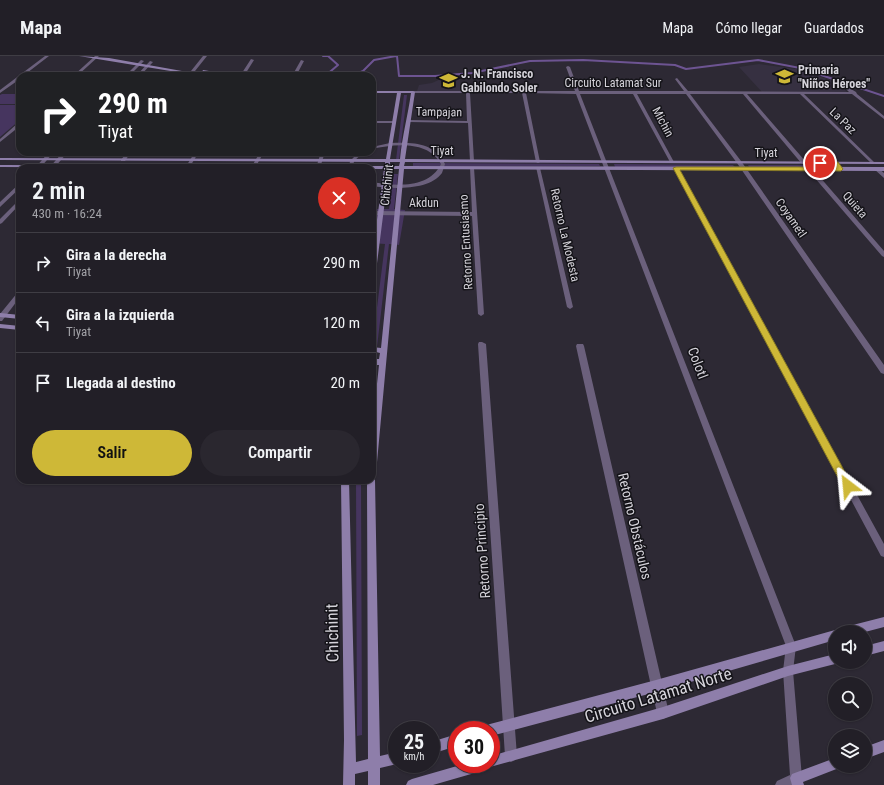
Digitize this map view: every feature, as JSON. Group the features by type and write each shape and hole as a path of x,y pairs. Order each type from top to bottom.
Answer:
{"street":[{"path":"26,72 47,56"},
{"path":"81,56 141,62"},
{"path":"108,56 186,72"},
{"path":"192,72 205,56"},
{"path":"80,72 97,57"},
{"path":"244,72 252,60"},
{"path":"296,72 302,61"},
{"path":"131,72 141,62"},
{"path":"142,72 149,64"},
{"name":"Colotl","path":"568,67 791,646 788,672 797,782"},
{"name":"Coyametl","path":"677,79 739,162 884,372"},
{"path":"0,92 16,80"},
{"path":"846,87 884,118"},
{"name":"Circuito Latamat Sur","path":"376,92 399,94"},
{"name":"Circuito Latamat Sur","path":"376,96 413,92 855,93"},
{"name":"Chichinit","path":"376,433 404,144 410,121 413,92"},
{"name":"Retorno Entusiasmo","path":"468,92 481,314"},
{"name":"Retorno La Modesta","path":"524,92 538,165 570,307"},
{"name":"Michin","path":"635,93 884,553"},
{"path":"744,93 804,163"},
{"name":"La Paz","path":"800,93 872,163"},
{"name":"Chichinit","path":"376,250 390,144 399,94"},
{"name":"Tampajan","path":"410,121 469,122"},
{"path":"376,122 394,122"},
{"path":"0,142 16,128"},
{"path":"376,147 390,144 404,144 429,149 438,154 443,161 443,168 438,175 415,185 400,187 376,185"},
{"path":"40,164 48,156"},
{"path":"55,164 62,156"},
{"path":"123,160 126,156"},
{"path":"190,164 194,156"},
{"path":"256,164 260,156"},
{"path":"319,164 322,156"},
{"path":"351,164 352,161 358,156"},
{"name":"Tiyat","path":"0,160 388,161 402,164 443,168 513,162 538,165 674,165 739,162 884,163"},
{"name":"Tiyat","path":"376,168 387,168 402,164 443,161 514,168 538,165"},
{"path":"513,162 514,168"},
{"path":"836,163 841,169"},
{"name":"Tiyat","path":"674,165 743,169 884,169"},
{"name":"Tiyat","path":"0,166 16,166"},
{"name":"Quieta","path":"810,169 884,255"},
{"path":"877,169 884,176"},
{"path":"0,205 16,189"},
{"path":"0,222 16,205"},
{"name":"Akdun","path":"376,213 475,214"},
{"path":"1,317 16,299"},
{"path":"1,317 16,317"},
{"path":"0,326 16,328"},
{"name":"Retorno Principio","path":"482,344 511,756"},
{"name":"Retorno Obstáculos","path":"580,346 663,713"},
{"path":"376,350 384,351"},
{"path":"376,362 383,362"},
{"name":"Chichinit","path":"345,484 349,785"},
{"path":"371,484 375,764 374,785"},
{"path":"872,625 884,622"},
{"name":"Circuito Latamat Norte","path":"500,727 656,686 791,646 828,637"},
{"path":"872,649 884,646"},
{"name":"Circuito Latamat Norte","path":"500,759 663,713 788,672 828,661"},
{"path":"872,750 884,746"},
{"path":"350,770 388,760"},
{"path":"781,785 797,782 828,767"},
{"path":"412,785 454,773"}],"shaded area":[{"name":"Primaria \"Niños Héroes\"","path":"759,64 796,69 846,85 843,88 847,92 762,92 739,67"},
{"name":"J. N. Francisco Gabilondo Soler","path":"445,74 460,74 460,91 417,91 419,85 432,83 441,79"},
{"path":"16,94 16,104 0,104 0,95"},
{"path":"404,95 407,95 399,160 396,160"},
{"path":"0,105 16,105 16,123 0,137"},
{"path":"413,163 599,164 600,166 413,166"},
{"path":"614,164 733,165 735,167 615,167"},
{"path":"748,165 829,165 831,168 749,167"},
{"path":"394,174 398,174 394,209 405,210 399,245 389,244 376,347 376,315 385,244 376,243 376,209 389,209"},
{"path":"356,484 361,484 362,735 357,736"}],"waterway":[{"path":"323,56 328,56 338,65 330,72"},
{"path":"361,72 374,60 396,56"},
{"path":"397,56 399,76 435,76 472,73 530,61 583,60 675,65 686,69 758,60 800,68 884,96"}],"place":[{"name":"Primaria \"Niños Héroes\"","path":"785,77"},
{"name":"J. N. Francisco Gabilondo Soler","path":"448,81"}],"route":[{"path":"820,163 836,163 841,169 676,168 848,486"}]}
